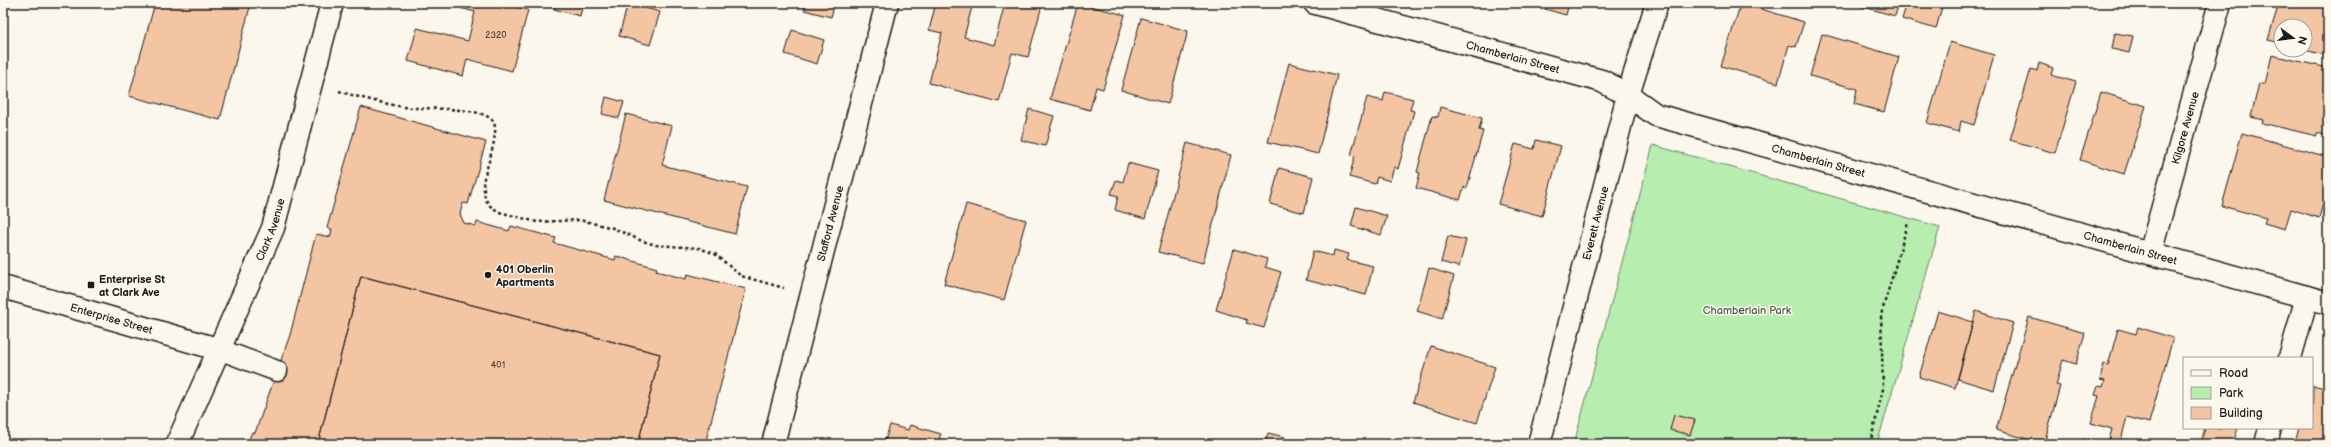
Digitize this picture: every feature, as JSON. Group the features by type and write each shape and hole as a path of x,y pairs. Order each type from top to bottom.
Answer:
{"street":[{"name":"Clark Avenue","path":"177,444 273,228 332,3"},
{"name":"Stafford Avenue","path":"773,444 887,3"},
{"name":"Chamberlain Street","path":"1315,3 1602,81 1628,95 1656,115 2328,303"},
{"name":"Everett Avenue","path":"1539,444 1628,95 1658,3"},
{"name":"Kilgore Avenue","path":"2150,253 2220,3"},
{"name":"Enterprise Street","path":"3,287 220,350"},
{"path":"2290,357 2307,297"},
{"path":"2266,444 2270,429"}],"lane":[{"path":"220,350 277,371"}],"path":[{"path":"311,83 403,107 466,111 490,118 494,122 496,131 483,182 483,191 489,205 500,212 537,222 580,220 613,228 642,242 699,248 715,254 741,276 811,296"},
{"path":"1870,444 1883,389 1881,315 1908,223"}],"green space":[{"name":"Chamberlain Park","path":"1653,145 1940,227 1877,444 1574,444"}],"building":[{"path":"155,3 251,3 220,120 129,96"},
{"path":"442,3 503,3 528,10 512,71 467,59 463,76 408,61 417,28 468,41 475,12"},
{"path":"556,3 583,3 580,16 554,9"},
{"path":"628,3 660,12 650,45 619,36"},
{"path":"806,3 835,3 831,17 804,10"},
{"path":"936,3 973,3 964,37 994,45 1005,3 1033,3 1042,5 1028,57 1012,53 999,102 929,83 942,33 929,30"},
{"path":"1078,3 1125,15 1103,89 1096,87 1090,110 1050,99"},
{"path":"1547,3 1569,3 1566,15 1545,9"},
{"path":"1741,3 1804,22 1796,47 1789,45 1778,83 1721,66"},
{"path":"1850,3 1899,3 1895,16"},
{"path":"1907,3 1943,3 1936,29 1902,19"},
{"path":"2279,3 2328,3 2328,56 2313,52 2313,18 2275,18"},
{"path":"1141,18 1188,31 1168,104 1121,90"},
{"path":"2273,23 2273,41 2268,40"},
{"path":"792,30 824,40 817,64 785,54"},
{"path":"2115,33 2133,36 2129,53 2112,49"},
{"path":"1822,34 1899,57 1884,112 1854,104 1857,89 1810,76"},
{"path":"1950,42 1994,55 1974,125 1961,121 1959,132 1927,123"},
{"path":"2272,55 2273,58 2285,58 2328,68 2328,136 2317,133 2317,136 2262,123 2263,120 2251,117 2259,83 2265,84"},
{"path":"1289,63 1337,75 1318,154 1268,142"},
{"path":"2039,63 2053,68 2051,75 2076,82 2055,153 2010,140 2031,69 2037,71"},
{"path":"1385,92 1413,99 1410,110 1414,111 1398,169 1394,167 1390,181 1377,177 1375,184 1349,177 1355,156 1351,155 1367,97 1383,101"},
{"path":"2101,92 2146,106 2124,174 2080,160"},
{"path":"606,97 624,102 619,118 602,114"},
{"name":"401 Oberlin Apartments","path":"361,107 486,142 468,204 463,203 460,214 464,223 476,226 477,222 509,231 511,226 556,238 554,243 615,260 616,256 657,268 656,271 686,279 687,274 746,289 705,444 638,444 660,354 361,276 318,444 247,444 252,432 255,433 290,335 316,234 330,237 332,230 327,228"},
{"path":"1440,107 1482,118 1479,130 1483,131 1467,188 1464,187 1460,200 1416,188 1420,173 1417,172 1432,116 1438,117"},
{"path":"1029,109 1054,116 1045,146 1021,140"},
{"path":"626,114 672,126 662,165 747,187 735,234 604,200"},
{"path":"2242,133 2328,157 2328,186 2319,218 2291,209 2285,229 2264,223 2266,218 2222,206"},
{"path":"1536,140 1561,146 1542,216 1498,204 1515,144 1534,149"},
{"path":"1187,143 1231,155 1203,263 1158,252"},
{"path":"1128,163 1158,171 1145,219 1115,210 1118,196 1111,194 1116,180 1123,182"},
{"path":"1279,168 1313,177 1304,213 1270,204"},
{"path":"966,204 1026,220 1004,300 944,284"},
{"path":"1356,207 1387,216 1381,235 1351,226"},
{"path":"1448,236 1466,240 1459,267 1441,262"},
{"path":"1234,249 1267,259 1265,267 1281,272 1264,328 1246,323 1247,320 1216,310"},
{"path":"1334,250 1349,254 1347,260 1373,266 1366,295 1306,280 1313,251 1333,256"},
{"path":"1429,268 1454,276 1442,319 1417,311"},
{"path":"361,276 660,354 638,444 318,444"},
{"path":"1938,311 1973,322 1955,388 1919,377"},
{"path":"1976,311 2013,323 1994,390 1958,379"},
{"path":"2029,317 2085,333 2076,364 2063,360 2056,385 2060,386 2044,444 1996,430"},
{"path":"2138,327 2173,338 2149,423 2127,417 2120,444 2108,444 2112,429 2091,423 2099,396 2095,395 2098,386 2103,387 2105,381 2100,380 2104,364 2108,365 2118,329 2136,334"},
{"path":"1431,346 1495,367 1477,423 1413,402"},
{"path":"2313,385 2328,389 2328,444 2294,444 2299,429 2313,429"},
{"path":"1674,415 1695,420 1690,435 1670,430"},
{"path":"890,425 908,430 910,425 941,434 939,439 959,444 884,444"},
{"path":"2205,429 2238,429 2233,444 2201,443"},
{"path":"1268,433 1285,437 1283,444 1265,444"},
{"path":"2083,439 2099,444 2081,444"}],"place":[{"name":"401 Oberlin Apartments","path":"488,275"},
{"name":"Enterprise St at Clark Ave","path":"91,285"}]}
